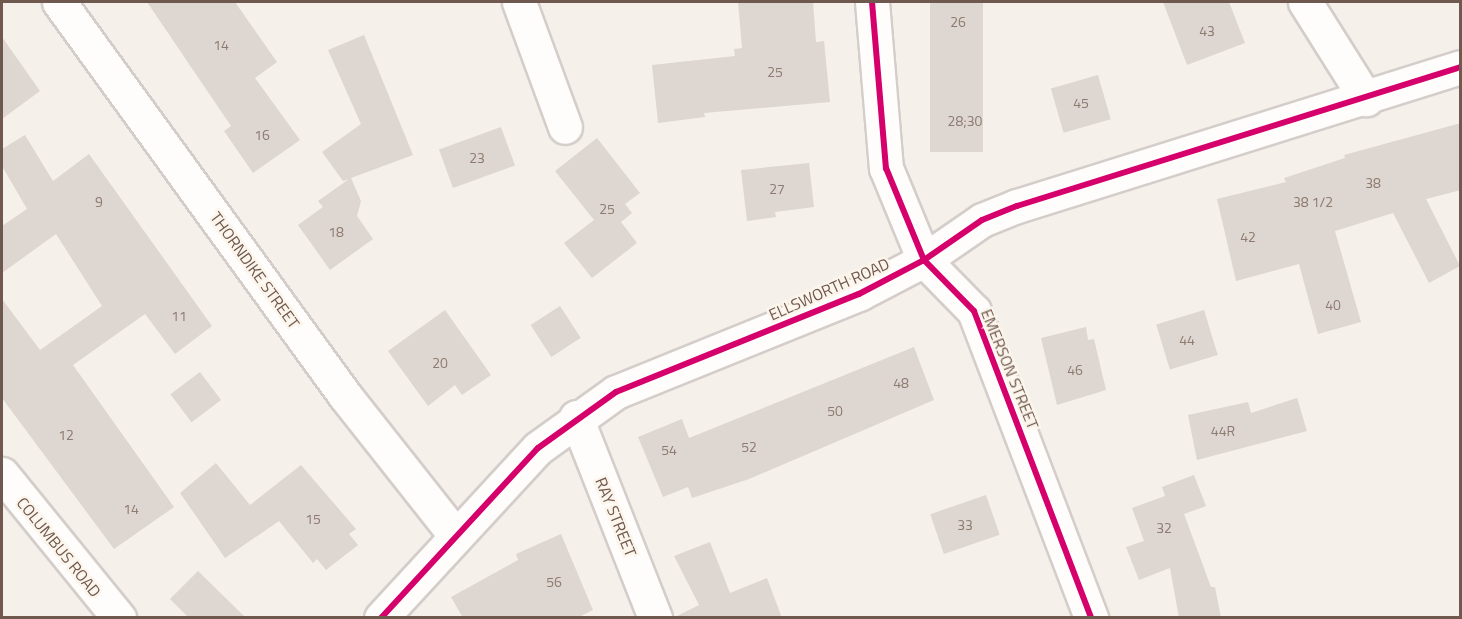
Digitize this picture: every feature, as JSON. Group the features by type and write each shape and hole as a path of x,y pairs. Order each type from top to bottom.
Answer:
{"street":[{"name":"THORNDIKE STREET","path":"59,2 346,397 455,535"},
{"path":"519,2 565,127"},
{"name":"EMERSON STREET","path":"872,2 886,168 924,260 974,311 1091,618"},
{"path":"1305,2 1366,99"},
{"name":"ELLSWORTH ROAD","path":"381,618 455,535 538,448 576,417 616,392 859,294 924,260 982,220 1017,206 1366,99 1461,67"},
{"name":"RAY STREET","path":"576,417 655,618"},
{"name":"COLUMBUS ROAD","path":"2,474 119,618"}],"building":[{"path":"147,2 235,2 277,62 255,78 300,140 253,173 224,131 231,126"},
{"path":"738,2 813,2 816,42 824,41 830,102 704,113 705,117 658,123 652,65 735,56 734,49 742,48"},
{"path":"930,2 983,2 983,152 930,152"},
{"path":"1163,2 1229,2 1245,43 1187,65"},
{"path":"364,35 413,155 351,178 361,201 357,216 373,239 330,270 298,225 323,207 318,201 349,179 343,181 322,152 361,124 328,50"},
{"path":"2,37 40,91 2,119"},
{"path":"1098,75 1111,119 1064,133 1051,89"},
{"path":"1461,123 1461,190 1426,199 1460,266 1429,283 1393,213 1335,231 1361,322 1318,334 1299,264 1236,281 1217,199 1286,182 1284,178 1345,158 1344,155"},
{"path":"501,127 515,166 453,188 439,150"},
{"path":"25,135 53,181 89,154 212,326 175,354 145,314 73,365 174,507 114,549 2,398 2,299 40,350 102,306 56,234 2,273 2,226 27,209 2,166 2,149"},
{"path":"597,138 640,193 625,204 632,213 621,222 637,243 592,278 564,243 594,220 555,171"},
{"path":"809,163 814,207 775,212 776,217 747,221 741,170"},
{"path":"560,306 581,338 551,357 531,325"},
{"path":"445,310 491,375 462,395 455,385 428,406 388,351"},
{"path":"1204,310 1218,355 1170,370 1156,325"},
{"path":"1086,327 1088,340 1094,339 1106,390 1057,405 1041,338"},
{"path":"914,347 934,400 749,479 692,498 688,487 663,497 638,437 682,419 689,438"},
{"path":"200,372 221,400 192,422 170,394"},
{"path":"1297,398 1307,431 1197,460 1188,415 1248,402 1251,413"},
{"path":"216,463 250,505 301,465 356,529 349,534 358,545 326,570 317,559 313,563 279,521 225,558 180,493"},
{"path":"1194,475 1206,506 1184,514 1211,587 1215,587 1221,618 1179,618 1170,568 1139,580 1126,547 1144,541 1132,508 1165,496 1162,487"},
{"path":"986,495 1000,535 944,554 930,514"},
{"path":"561,534 593,610 577,618 463,618 451,597 518,560 516,554"},
{"path":"710,542 730,593 767,578 782,618 673,618 699,605 674,556"},
{"path":"198,571 246,618 189,618 170,599"}],"cycle path":[{"path":"872,2 886,168 924,260 974,311 1091,618"},
{"path":"381,618 538,448 616,392 859,294 924,260 982,220 1017,206 1460,67"}]}
